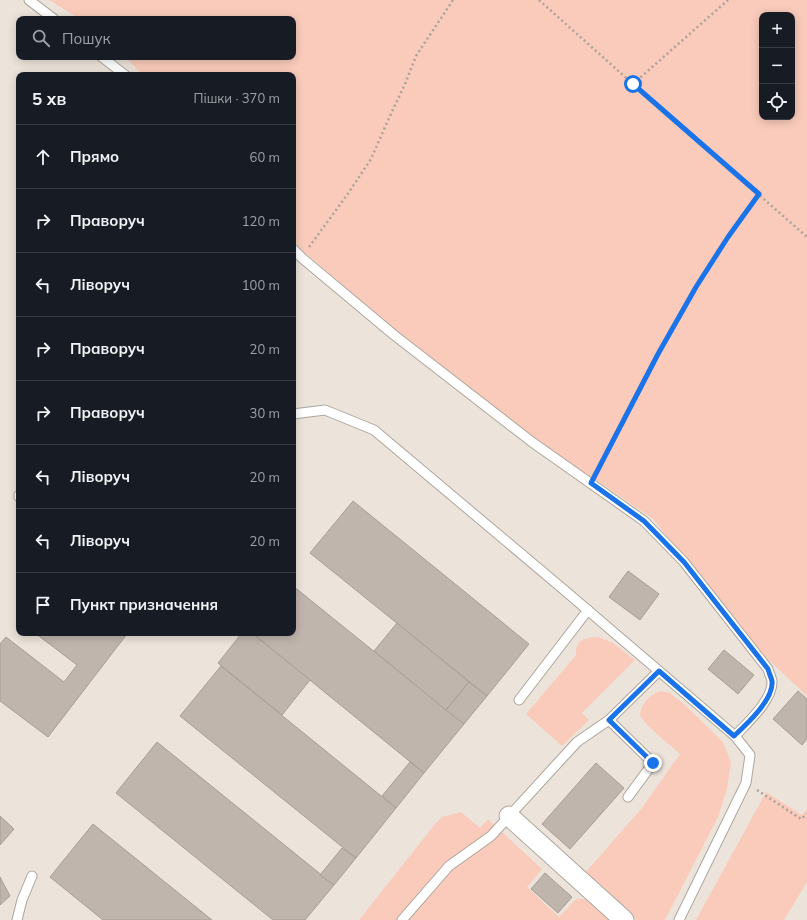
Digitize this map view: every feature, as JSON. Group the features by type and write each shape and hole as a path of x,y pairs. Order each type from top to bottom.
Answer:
{"street":[{"path":"509,816 624,920"}],"lane":[{"path":"29,0 50,16"},
{"path":"106,60 121,72"},
{"path":"296,252 394,335 532,442 644,521 684,562 768,669 772,682 768,696 758,712 734,736"},
{"path":"296,414 325,410 374,430 659,671 734,736 750,755 746,783 679,920"},
{"path":"519,700 588,610"},
{"path":"402,920 449,866 491,836 577,742 609,720 659,671"},
{"path":"609,720 653,763 628,797"},
{"path":"17,920 22,900 32,876"}],"path":[{"path":"302,258 371,159 416,56 453,0"},
{"path":"539,0 807,237"},
{"path":"633,84 728,0"},
{"path":"591,483 658,354 696,287 728,237 759,194"},
{"path":"746,783 801,819 807,814"}],"shaded area":[{"path":"49,0 807,0 807,696 759,651 653,519 559,457 419,350 303,251 296,243 296,72 140,72 128,60 296,60 296,16 75,16"},
{"path":"599,637 613,643 635,660 582,713 589,720 562,746 526,714 576,655 576,649 580,642 582,640"},
{"path":"660,691 670,693 685,705 723,742 731,762 727,789 718,817 665,920 637,920 585,873 641,809 680,754 651,729 640,714 644,703 653,694"},
{"path":"766,792 802,815 807,809 807,882 784,920 696,920"},
{"path":"461,812 480,828 488,819 542,869 527,887 559,917 576,899 588,899 611,920 359,920 435,824 442,817"}],"building":[{"path":"353,501 529,644 487,696 310,553"},
{"path":"628,571 659,594 640,620 609,597"},
{"path":"296,588 464,724 424,773 256,636 296,636"},
{"path":"397,623 469,682 446,710 374,651"},
{"path":"39,636 125,636 48,737 0,701 0,644 6,637 64,682 77,665"},
{"path":"240,636 256,636 310,680 282,715 218,663"},
{"path":"724,650 754,675 738,694 708,669"},
{"path":"221,666 396,808 356,858 180,716"},
{"path":"469,682 487,696 464,724 446,710"},
{"path":"798,691 807,699 807,739 802,745 773,719"},
{"path":"157,742 334,885 305,920 273,920 116,793"},
{"path":"410,762 424,773 396,808 382,796"},
{"path":"596,763 624,788 570,849 542,824"},
{"path":"0,816 14,829 0,845"},
{"path":"93,824 212,920 103,920 50,877"},
{"path":"342,848 356,858 334,885 320,875"},
{"path":"545,873 572,897 558,913 531,889"},
{"path":"0,877 10,896 0,905"}],"route":[{"path":"633,84 759,194 728,237 696,287 658,354 591,483 644,521 684,562 768,669 772,682 768,696 758,712 734,736 659,671 609,720 653,763"}]}
